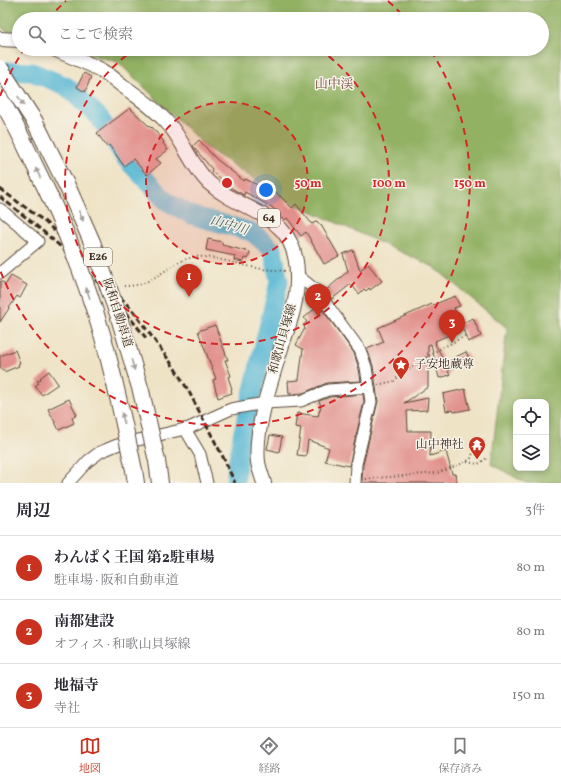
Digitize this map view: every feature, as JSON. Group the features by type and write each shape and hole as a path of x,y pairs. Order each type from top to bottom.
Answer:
{"highway":[{"name":"阪和自動車道","path":"0,68 35,122 69,190 92,242 118,314 141,391 158,461 160,483"},
{"name":"阪和自動車道","path":"0,99 8,111 44,184 76,259 102,334 115,382 135,476"}],"main road":[{"path":"0,39 12,40"},
{"name":"和歌山貝塚線","path":"70,56 102,70 164,119 179,137 194,166 208,182 224,194 270,218 281,228 294,250 292,273 296,294 293,314 270,383 261,404 258,463 264,483"}],"street":[{"path":"0,209 38,241 0,273"},
{"path":"292,273 317,291 360,350 366,367 370,402 357,456 355,481"},
{"path":"68,483 88,461 100,452 117,445 185,429 231,409 261,404 301,402 328,390 369,387"},
{"path":"185,429 200,454 207,483"}],"path":[{"path":"124,286 133,286 148,282 182,260 196,257 292,273"},
{"path":"369,387 394,381 401,374 436,351 465,336"},
{"path":"355,481 437,473 466,462 471,458 473,453"},
{"path":"466,462 478,464 487,458"}],"green space":[{"path":"0,0 561,0 561,483 526,483 491,464 507,328 434,267 286,200 207,148 118,62 96,56 549,56 549,12 12,12 12,33 4,30 0,25"}],"building":[{"path":"84,73 91,77 85,92 77,87"},
{"path":"130,108 151,128 152,127 164,142 163,143 168,150 156,159 161,163 147,175 133,159 124,166 109,145 107,147 97,133"},
{"path":"199,140 215,158 244,181 245,179 262,187 263,185 277,193 292,208 296,204 312,224 317,221 321,225 339,256 324,264 306,232 301,236 287,218 285,220 273,208 245,192 244,195 233,189 211,171 212,169 193,146"},
{"path":"208,239 222,242 222,245 250,252 248,259 244,258 243,262 234,260 235,256 206,250"},
{"path":"353,250 360,270 368,264 382,281 370,290 369,288 366,291 364,289 359,294 351,284 332,299 325,291 348,271 343,254"},
{"path":"11,276 27,285 20,298 17,296 0,322 0,281 6,284"},
{"path":"455,296 460,306 454,308 461,324 473,318 481,336 468,342 463,329 435,341 435,344 445,362 466,352 470,360 448,371 450,375 439,378 431,344 428,345 428,387 404,403 428,398 427,410 407,411 408,431 431,431 430,456 446,451 452,474 455,474 457,483 362,483 363,465 378,401 373,366 367,349 384,342 378,328 432,304 433,305"},
{"path":"319,305 354,353 361,381 327,383 303,393 289,394 288,381 299,380 303,349 296,345 305,328 303,325 307,322 304,318"},
{"path":"215,325 228,360 225,360 231,376 228,377 232,389 232,393 218,398 213,380 216,379 198,331"},
{"path":"15,350 20,363 18,364 19,366 4,372 0,366 0,356"},
{"path":"49,371 58,384 42,395 35,386 39,383 37,381"},
{"path":"465,389 470,409 454,412 453,410 446,411 443,394"},
{"path":"363,394 364,402 349,466 325,461 329,448 308,440 306,456 297,455 301,428 295,427 297,413 318,416 321,406 319,401 330,397"},
{"path":"69,399 77,415 72,418 74,423 59,430 48,409"},
{"path":"270,435 282,437 279,452 267,449"}],"waterway":[{"name":"山中川","path":"0,71 32,72 66,86 99,117 126,159 166,201 191,215 252,232 273,250 279,282 242,436 235,483"}],"railway":[{"path":"0,189 44,221 92,266 133,311 174,367 188,390 235,483"},
{"path":"0,197 59,245 96,280 146,338"}],"place":[{"name":"わんぱく王国 第2駐車場","path":"189,297"},
{"name":"南都建設","path":"318,317"},
{"name":"地福寺","path":"452,343"},
{"name":"子安地蔵尊","path":"401,380"},
{"name":"山中神社","path":"477,460"}],"district":[{"name":"山中渓","path":"334,85"}]}
